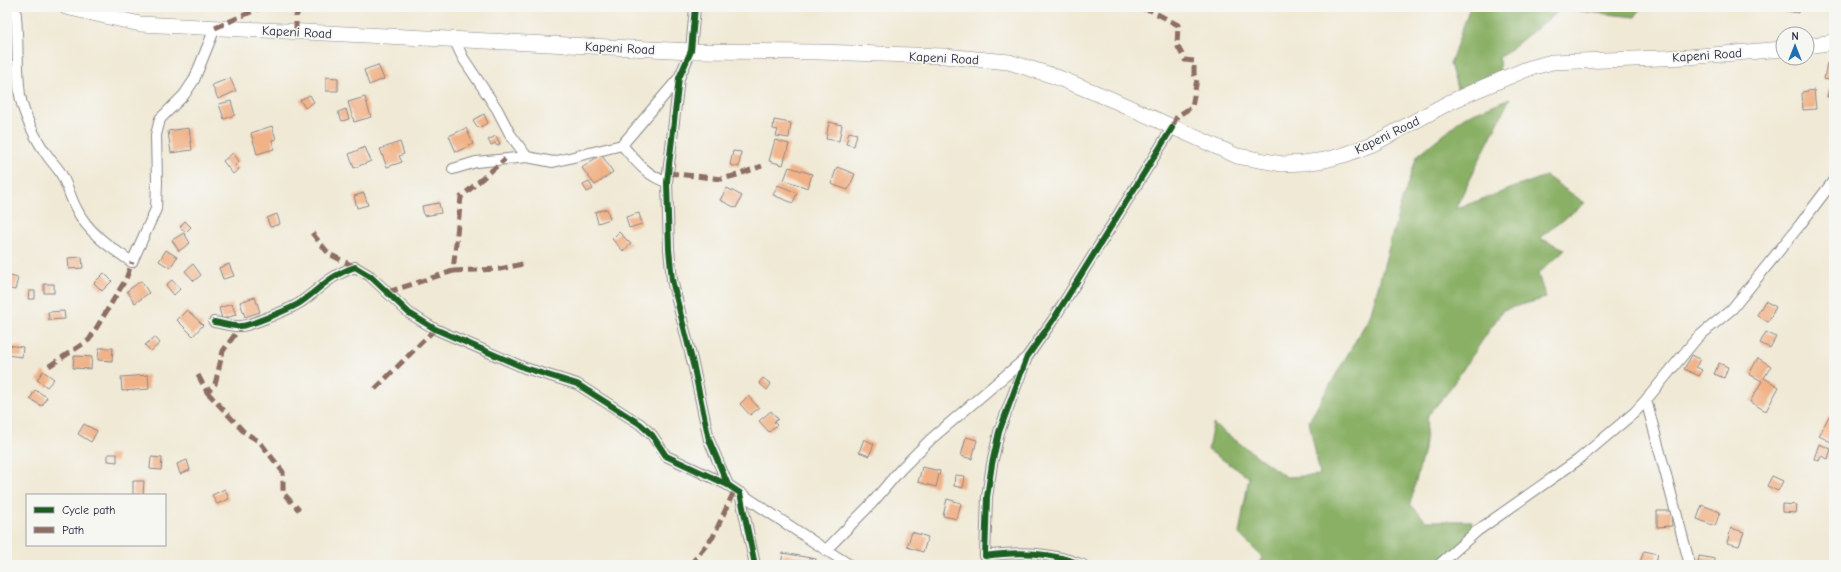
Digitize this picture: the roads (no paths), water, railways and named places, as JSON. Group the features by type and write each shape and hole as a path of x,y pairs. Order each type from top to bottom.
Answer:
{"main road":[{"name":"Kapeni Road","path":"66,7 140,24 691,51 818,52 944,56 1009,62 1054,76 1113,100 1172,128 1238,156 1275,163 1303,163 1325,160 1348,154 1375,143 1448,103 1479,89 1526,69 1552,62 1688,57 1775,50"},
{"path":"1815,45 1834,42"}],"street":[{"path":"15,7 18,30 18,59 21,96 34,133 46,155 60,173 77,210 90,229 108,246 132,262 156,209 156,135 160,119 184,95 194,80 215,28"},
{"path":"453,169 476,162 527,157 553,162 622,145 679,78 691,51 694,7"},
{"path":"454,39 463,58 497,109 510,134 527,157"},
{"path":"679,78 667,182 669,249 674,287 694,368 709,440 728,485"},
{"path":"826,550 872,503 900,470 931,439 1027,357 1053,320 1172,128"},
{"path":"622,145 644,170 656,179 667,182"},
{"path":"1439,565 1477,532 1578,460 1646,400 1697,338 1732,309 1834,180"},
{"path":"214,322 241,326 292,308 301,303 322,284 339,273 355,267 370,276 409,313 435,329 525,368 577,384 640,424 652,435 666,456 728,485 850,565"},
{"path":"1027,357 999,432 992,464 987,497 984,561 1007,553 1030,553 1049,555 1083,565"},
{"path":"1646,400 1690,565"},
{"path":"740,493 755,565"}]}
